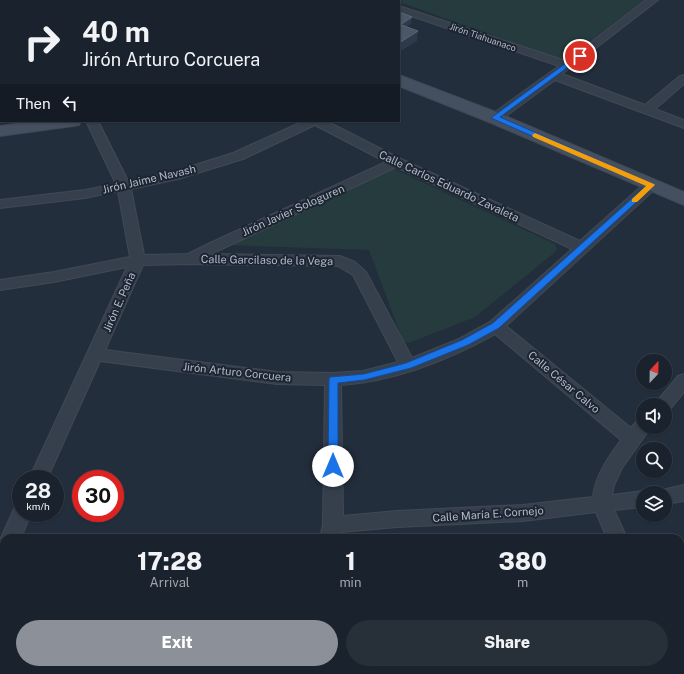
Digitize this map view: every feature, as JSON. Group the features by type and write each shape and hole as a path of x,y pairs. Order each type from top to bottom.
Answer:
{"street":[{"path":"495,118 554,76 653,0"},
{"name":"Jirón Tiahuanaco","path":"400,9 567,65"},
{"path":"554,76 684,124"},
{"path":"647,110 684,78"},
{"path":"400,80 495,118 684,199"},
{"path":"0,131 66,122"},
{"name":"Jirón E. Peña","path":"42,470 96,355 138,260 124,186 92,122"},
{"name":"Jirón Jaime Navash","path":"0,204 85,194 173,176 238,156 313,122"},
{"name":"Calle Carlos Eduardo Zavaleta","path":"317,122 396,162 583,248"},
{"name":"Jirón Javier Sologuren","path":"191,259 213,247 396,162"},
{"name":"Jirón Arturo Corcuera","path":"96,355 277,378 333,379 364,377 408,366 465,343 496,326 651,185"},
{"name":"Calle Garcilaso de la Vega","path":"138,260 191,259 340,261 350,265 359,272 408,366"},
{"path":"0,285 54,277 138,260"},
{"name":"Calle César Calvo","path":"496,326 636,431"},
{"path":"331,531 333,379"},
{"path":"674,400 684,380"},
{"path":"615,534 602,503 604,483 636,434"},
{"path":"672,495 684,493"},
{"name":"Calle María E. Cornejo","path":"331,531 397,519 523,513 636,500"},
{"path":"13,534 18,522"}],"green space":[{"path":"400,0 644,0 563,61 400,2"},
{"path":"390,167 555,244 557,249 475,317 409,343 403,341 369,250 225,245"}],"building":[{"path":"400,12 412,17 400,25"},
{"path":"400,24 418,31 400,42"}],"slow traffic":[{"path":"535,135 651,185 634,201"}],"route":[{"path":"333,466 333,379 364,377 408,366 465,343 496,326 651,185 495,118 580,56"}]}
